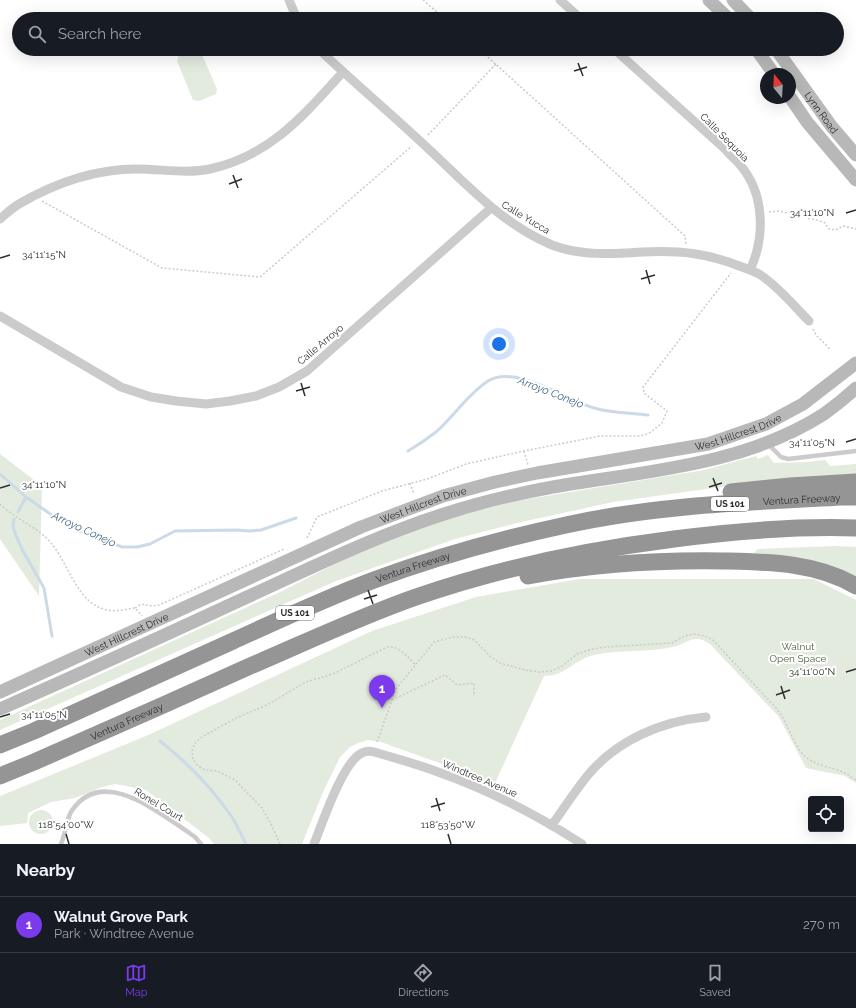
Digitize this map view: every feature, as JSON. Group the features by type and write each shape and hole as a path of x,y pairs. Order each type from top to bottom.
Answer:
{"highway":[{"path":"604,518 676,501 733,492 790,486 856,482"},
{"name":"Ventura Freeway","path":"0,745 42,728 306,608 372,581 471,548 534,532 604,518 683,507 731,503 856,497"},
{"name":"Ventura Freeway","path":"0,776 347,624 416,597 468,581 555,559 632,544 744,531 856,528"},
{"path":"347,624 379,621 443,599 508,580 564,570 638,564 702,561 785,564 816,569 856,586"}],"main road":[{"path":"709,0 722,12"},
{"path":"733,0 744,12"},
{"path":"761,56 770,68"},
{"name":"Lynn Road","path":"781,56 832,127 856,155"},
{"name":"Lynn Road","path":"795,104 807,122 856,180"},
{"name":"West Hillcrest Drive","path":"0,692 361,527 443,496 495,482 537,473 708,444 766,424 788,413 819,392 856,363"},
{"name":"West Hillcrest Drive","path":"0,709 335,557 404,528 473,505 550,487 724,458 767,443 805,425 825,413 856,388"},
{"path":"767,443 762,439 762,436 788,413"}],"street":[{"path":"289,0 294,12"},
{"path":"560,0 573,12"},
{"name":"Calle Yucca","path":"326,56 491,208 533,236 554,246 607,254 661,251 688,252 716,257 766,278 809,321"},
{"name":"Calle Sequoia","path":"622,56 726,150 742,167 756,196 760,213 761,229 759,246 750,270"},
{"path":"0,219 18,204 54,186 103,172 138,169 184,172 210,169 260,150 297,122 343,72"},
{"name":"Calle Arroyo","path":"0,316 121,387 151,397 176,402 206,404 256,396 307,371 491,208"},
{"path":"552,825 589,774 616,750 635,738 666,724 706,717"},
{"name":"Windtree Avenue","path":"314,844 349,764 361,753 374,752 438,772 483,790 552,825 582,844"}],"lane":[{"path":"767,443 781,457 788,459 856,451"},
{"name":"Ronel Court","path":"61,844 70,813 77,804 84,798 94,794 114,792 138,799 195,837 200,844"}],"path":[{"path":"424,0 437,12"},
{"path":"487,56 685,236 688,252"},
{"path":"35,196 162,268 260,277 312,234 408,148 430,134 496,64"},
{"path":"760,213 779,211 824,222 829,229 835,230 844,226 856,229"},
{"path":"308,538 317,517 382,491 427,479 466,464 600,436 639,436 651,432 662,423 667,411 644,393 643,387 737,265"},
{"path":"815,333 831,350"},
{"path":"524,451 528,465"},
{"path":"410,483 415,496"},
{"path":"0,504 52,543 82,593 94,604 108,610 118,611 135,608 141,604 152,606 159,605 286,548"},
{"path":"135,608 139,611 147,624"},
{"path":"377,742 396,689 434,642 453,637 466,637 474,640 491,658 500,663 539,672 550,671 561,667 577,654 589,650 604,647 672,643 688,635 695,634 704,635 713,640 776,708 782,715 804,755 820,765 845,773 856,780"},
{"path":"280,844 262,808 254,798 235,780 217,770 205,770 197,765 193,759 192,751 195,743 202,737 236,718 267,705 306,682 333,674 392,646 398,648 416,665"},
{"path":"392,700 395,700 445,675 457,685 474,683 474,696"}],"green space":[{"path":"179,56 203,56 217,89 216,94 199,101 193,100 177,61"},
{"path":"0,454 42,486 39,596 0,539"},
{"path":"768,455 774,463 825,460 830,466 856,464 856,478 728,486 613,502 517,523 455,539 336,581 0,730 0,720 280,592 363,550 411,531 457,516 516,501 704,470 756,456 758,459"},
{"path":"836,546 856,547 856,582 755,556 754,553 758,549"},
{"name":"Walnut Open Space","path":"579,579 814,579 856,600 856,783 845,776 806,768 779,717 710,644 699,639 695,639 663,649 614,652 594,655 580,660 564,671 544,676 495,783 381,742 368,740 350,747 340,757 323,792 302,844 214,844 209,838 146,790 116,784 102,787 75,798 51,802 28,813 27,823 0,826 0,796 146,736 372,631 476,597"},
{"path":"41,810 50,813 53,822 50,831 41,834 32,831 29,822 32,813"}],"waterway":[{"name":"Arroyo Conejo","path":"408,451 436,432 481,386 488,381 499,377 512,377 526,380 601,410 648,415"},
{"name":"Arroyo Conejo","path":"0,474 26,497 56,518 78,530 122,547 137,547 150,544 175,531 261,530 296,518"},
{"path":"18,512 26,497"},
{"path":"14,519 13,526 16,536 44,588 52,636"},
{"path":"160,741 190,767 208,786 232,817 246,844"}],"place":[{"name":"Walnut Grove Park","path":"382,708"}]}
